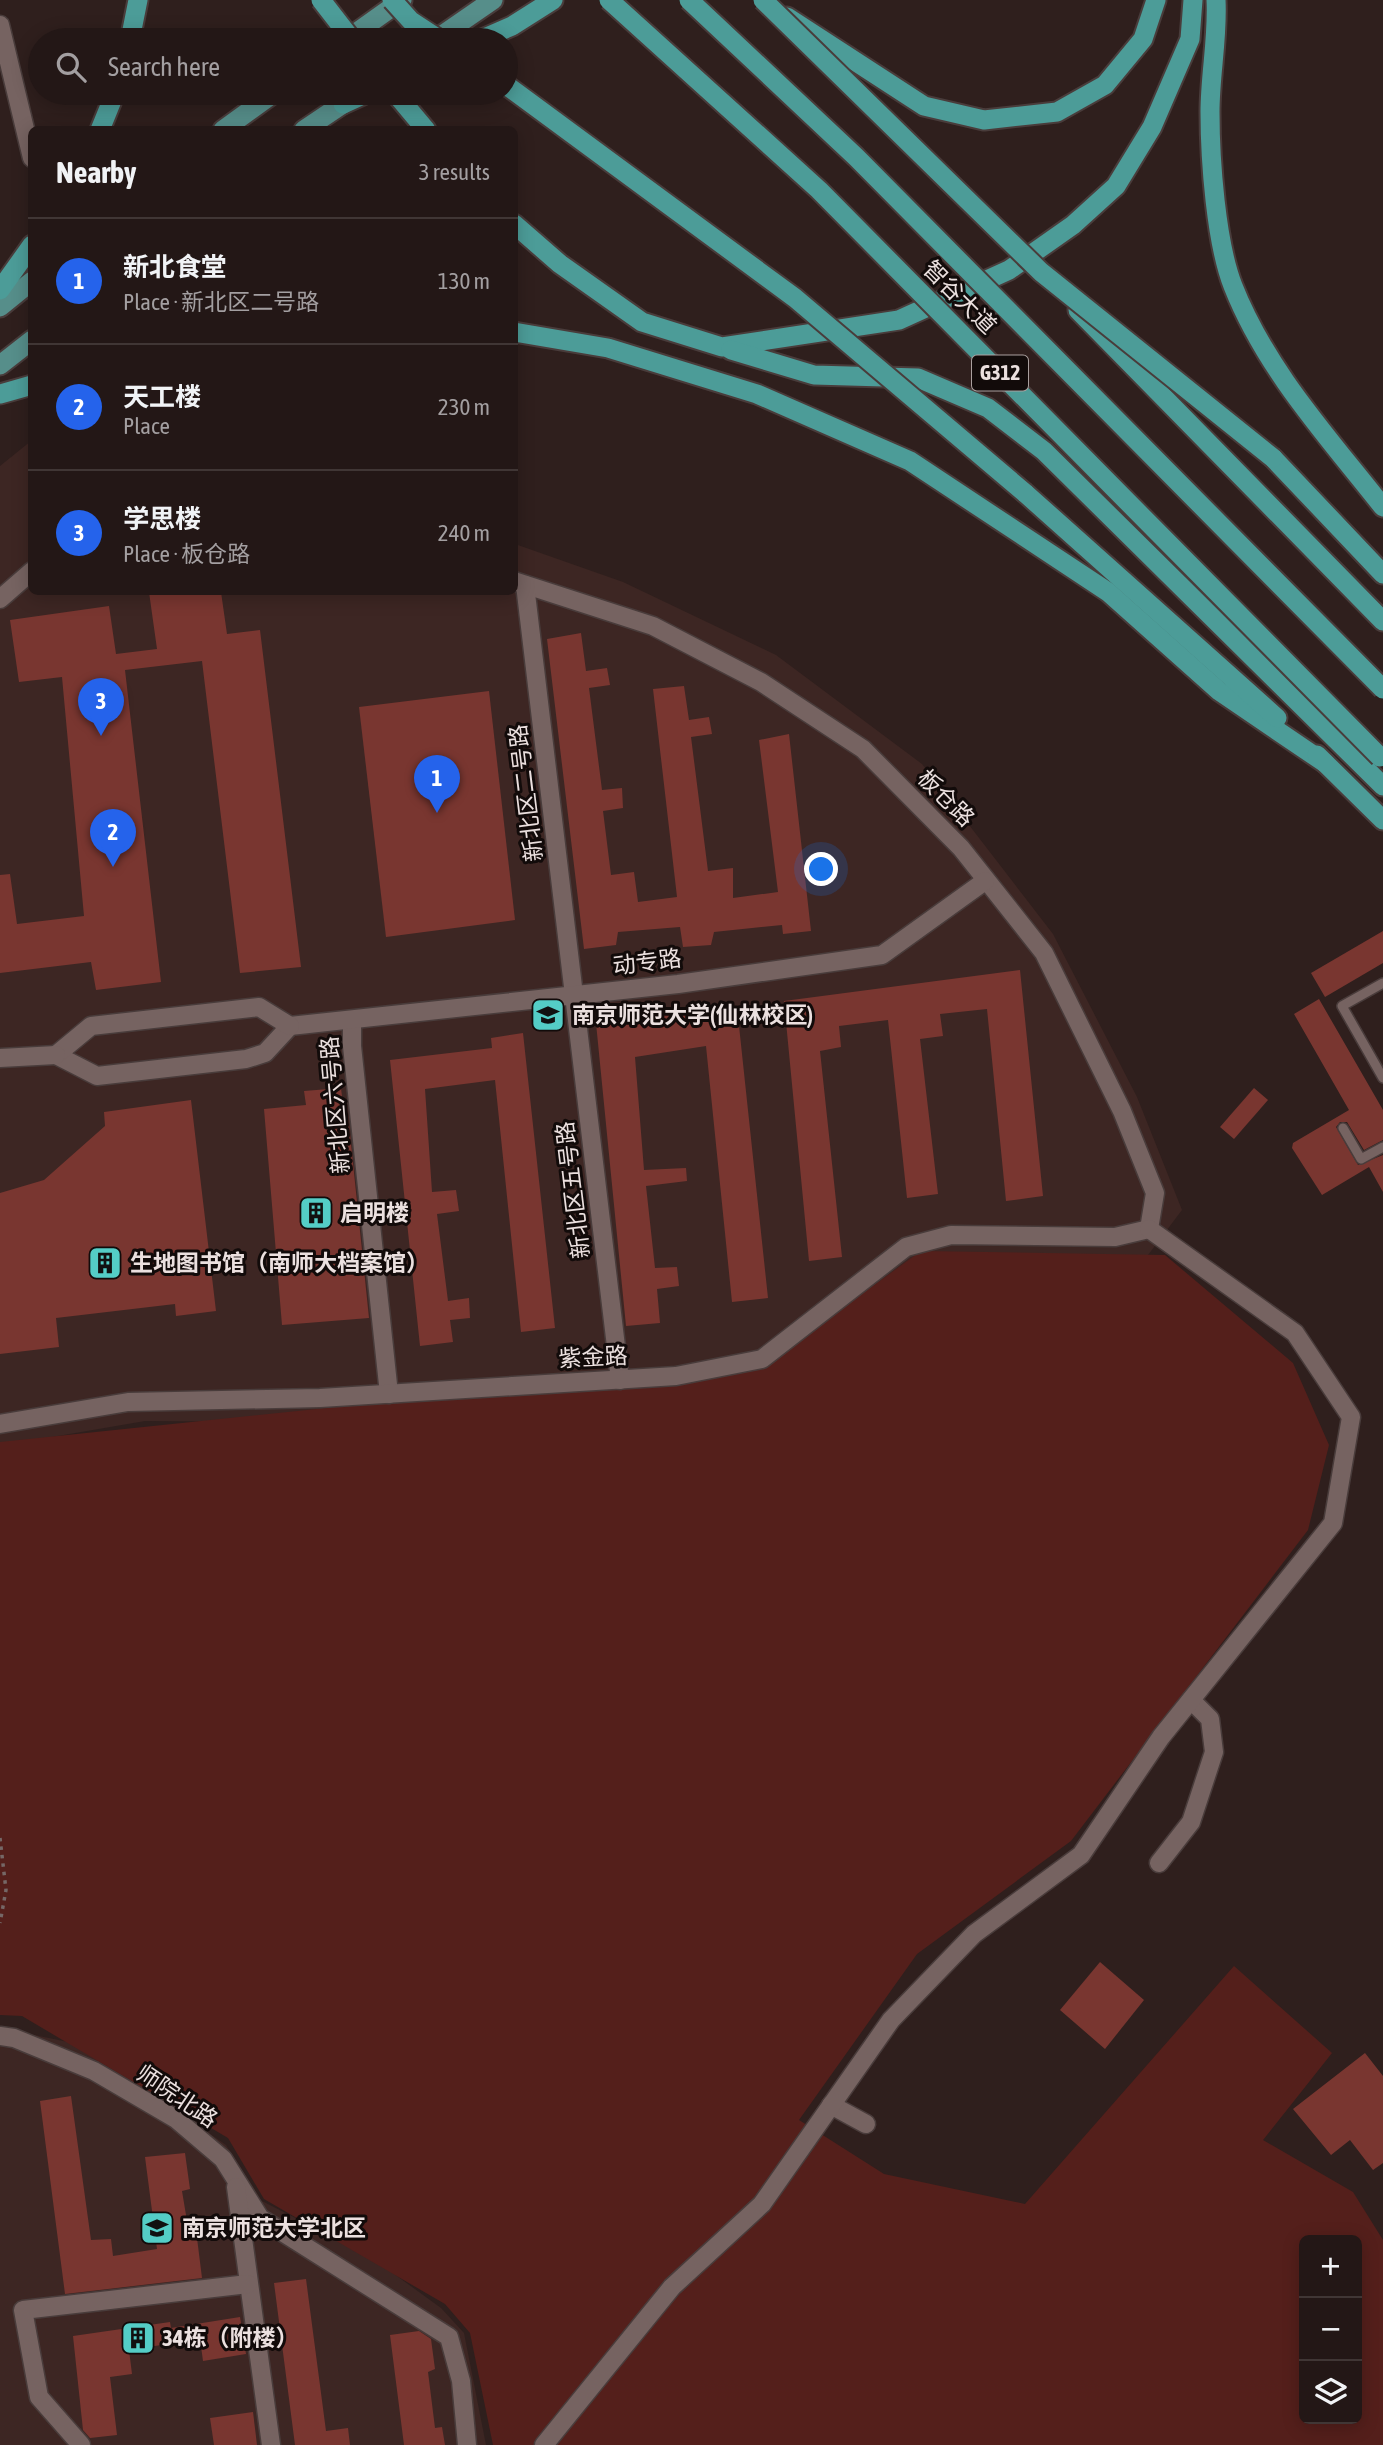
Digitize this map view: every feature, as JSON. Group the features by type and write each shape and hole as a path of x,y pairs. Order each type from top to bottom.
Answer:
{"highway":[{"path":"132,28 138,0"},
{"path":"321,0 343,28"},
{"path":"392,0 421,28"},
{"path":"507,28 553,0"},
{"name":"智谷大道","path":"609,0 819,190 1383,760"},
{"name":"智谷大道","path":"689,0 856,157 1383,689"},
{"path":"766,3 924,106 984,120 1057,112 1105,85 1143,39 1156,0"},
{"path":"722,347 899,320 1009,270 1073,225 1116,186 1152,127 1190,39 1193,0"},
{"path":"1216,0 1218,29 1210,111 1216,203 1233,285 1272,365 1383,507"},
{"path":"766,3 1041,272 1383,621"},
{"path":"518,94 795,298 926,406 1173,622 1383,820"},
{"path":"102,126 110,105"},
{"path":"405,105 422,126"},
{"path":"518,228 559,264 642,322 814,375 918,379 988,408 1044,451 1383,786"},
{"path":"0,290 28,251"},
{"path":"1041,272 1273,458 1383,574"},
{"path":"518,333 608,348 757,394 910,461 1108,592 1219,691 1325,763"},
{"path":"0,394 28,386"}],"main road":[{"path":"363,28 402,0"},
{"path":"454,28 493,0"},
{"path":"229,126 257,105"},
{"path":"310,126 341,105"},
{"path":"0,307 28,284"},
{"path":"0,365 28,343"}],"street":[{"path":"0,25 28,141"},
{"path":"0,599 28,574"},
{"name":"板仓路","path":"520,583 653,626 761,682 863,749 961,848 1044,953 1122,1111 1155,1193 1149,1229"},
{"name":"新北区二号路","path":"520,583 575,995"},
{"name":"动专路","path":"290,1026 575,995 882,955 985,881"},
{"name":"新北区五号路","path":"575,995 620,1380"},
{"path":"0,1058 56,1055 97,1076 246,1059 265,1054 290,1026 259,1007 91,1026 56,1055"},
{"name":"新北区六号路","path":"352,1021 352,1046 389,1394"},
{"path":"544,2445 671,2287 762,2204 891,2020 974,1934 1081,1854 1161,1737 1333,1523 1351,1417 1295,1333 1149,1229"},
{"name":"紫金路","path":"0,1424 128,1402 389,1394 676,1376 762,1359 906,1247 951,1235 1115,1237 1149,1229"},
{"path":"1160,1863 1191,1822 1214,1752 1210,1719 1191,1700"},
{"name":"师院北路","path":"0,2036 14,2038 94,2071 176,2119 223,2159 260,2218 449,2337 461,2381 467,2445"},
{"path":"831,2105 866,2124"},
{"path":"234,2176 271,2445"},
{"path":"81,2445 39,2397 23,2309 248,2284"}],"lane":[{"path":"1383,983 1342,1006 1383,1078"},
{"path":"1343,1128 1361,1159 1383,1147"}],"path":[{"path":"0,1838 6,1890 0,1923"}],"shaded area":[{"name":"南京师范大学(仙林校区)","path":"28,443 28,595 518,595 518,545 623,582 776,655 922,764 1053,934 1137,1097 1182,1210 1142,1263 774,1389 445,1423 145,1421 0,1446 0,466"},
{"path":"921,1251 1165,1255 1293,1363 1329,1445 1308,1530 1071,1841 917,1954 799,2120 884,2174 1025,2204 1234,1966 1332,2053 1263,2140 1353,2192 1383,2240 1383,2445 493,2445 470,2333 445,2304 264,2199 228,2138 22,2016 0,2015 0,1442 768,1362"},
{"name":"南京师范大学北区","path":"0,2028 83,2045 226,2145 260,2200 368,2255 441,2308 464,2333 486,2445 0,2445"}],"building":[{"path":"149,595 221,595 227,634 260,630 301,967 240,973 202,661 125,670 161,982 96,990 91,962 0,973 0,875 10,874 17,924 84,916 62,677 19,682 10,620 109,606 116,654 157,649"},
{"path":"581,633 586,671 607,668 610,685 589,688 602,790 622,788 623,808 603,811 611,875 634,872 638,902 677,897 653,689 684,686 689,720 709,717 712,734 691,737 708,871 733,868 733,898 778,892 759,740 789,734 811,931 783,934 782,925 714,932 711,945 683,947 680,927 618,932 616,945 584,949 547,639"},
{"path":"489,691 515,920 386,937 359,707"},
{"path":"1383,931 1383,963 1325,997 1311,973"},
{"path":"1020,970 1043,1196 1006,1201 987,1009 940,1014 943,1036 920,1039 938,1194 907,1198 888,1020 839,1026 841,1047 820,1051 842,1257 809,1261 784,1001"},
{"path":"1319,999 1383,1110 1383,1140 1364,1150 1347,1122 1340,1122 1336,1127 1358,1165 1383,1155 1383,1192 1369,1167 1322,1195 1292,1148 1293,1143 1349,1110 1294,1014"},
{"path":"737,1007 768,1298 732,1302 706,1046 635,1057 644,1170 686,1168 687,1181 646,1186 655,1268 677,1267 679,1286 657,1289 660,1323 626,1326 596,1023"},
{"path":"523,1033 555,1328 521,1332 495,1080 425,1089 432,1192 456,1190 459,1211 437,1214 448,1301 469,1298 470,1318 450,1320 453,1342 420,1346 390,1060 492,1048 491,1038"},
{"name":"启明楼","path":"341,1088 343,1105 347,1105 369,1318 282,1325 264,1109 306,1105 304,1091"},
{"path":"1254,1088 1268,1100 1234,1139 1220,1127"},
{"name":"生地图书馆（南师大档案馆）","path":"191,1100 216,1311 176,1316 175,1304 56,1318 59,1347 0,1354 0,1193 44,1180 105,1126 104,1112"},
{"path":"1100,1962 1144,2000 1105,2049 1060,2010"},
{"path":"1365,2053 1383,2076 1383,2163 1373,2170 1350,2140 1331,2155 1293,2109"},
{"path":"71,2096 91,2240 111,2239 113,2256 157,2249 145,2157 185,2153 190,2189 182,2191 190,2239 197,2238 202,2278 65,2294 40,2101"},
{"path":"306,2279 326,2431 348,2428 350,2445 295,2445 274,2283"},
{"path":"240,2317 246,2354 203,2361 200,2339 129,2350 132,2374 110,2377 117,2435 90,2438 83,2430 73,2336 170,2322 171,2328"},
{"path":"419,2331 431,2339 435,2369 428,2372 435,2428 442,2427 445,2445 404,2445 390,2335"},
{"path":"253,2412 257,2445 214,2445 210,2418"}],"place":[{"name":"学思楼","path":"101,736"},
{"name":"新北食堂","path":"437,813"},
{"name":"天工楼","path":"113,867"},
{"name":"南京师范大学(仙林校区)","path":"548,1015"},
{"name":"启明楼","path":"316,1213"},
{"name":"生地图书馆（南师大档案馆）","path":"105,1263"},
{"name":"南京师范大学北区","path":"157,2228"},
{"name":"34栋（附楼）","path":"138,2338"}]}
